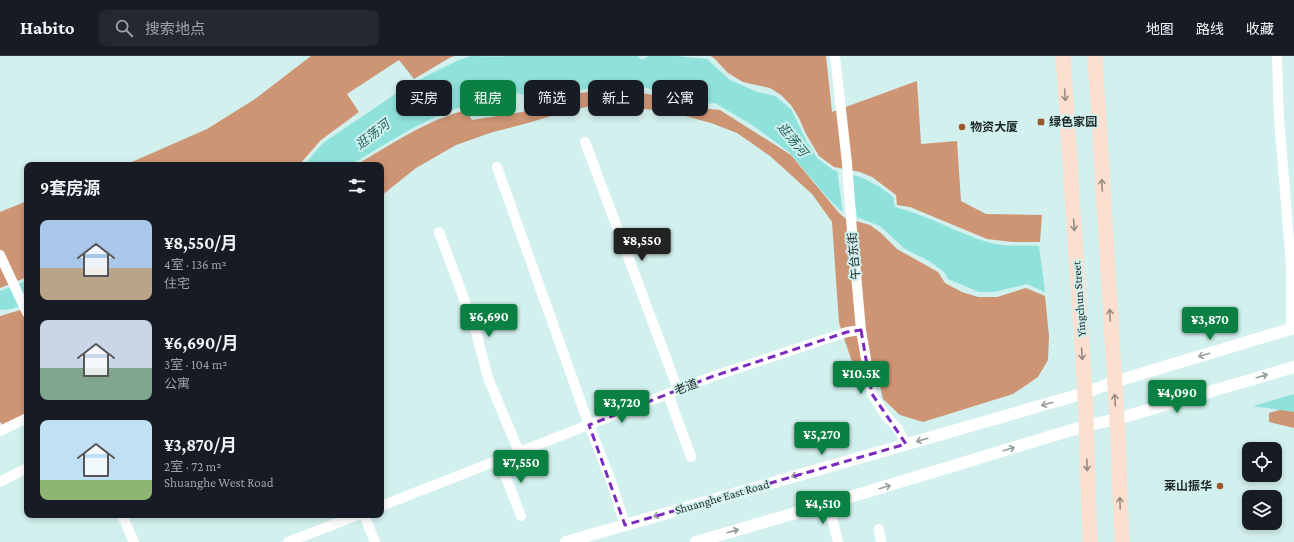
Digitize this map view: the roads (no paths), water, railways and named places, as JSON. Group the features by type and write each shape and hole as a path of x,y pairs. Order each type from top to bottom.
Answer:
{"main road":[{"name":"Yingchun Street","path":"1063,56 1084,393 1090,542"},
{"path":"1095,56 1117,419 1122,542"}],"street":[{"name":"午台东街","path":"835,56 848,163 851,219 861,330 872,394 886,416 898,429 906,444"},
{"path":"1277,56 1279,118 1291,265 1292,328"},
{"path":"586,142 678,390"},
{"path":"497,167 589,425 611,481 625,524"},
{"path":"439,232 475,328 488,378 519,452"},
{"path":"1,256 24,306"},
{"name":"Shuanghe East Road","path":"566,542 1084,393 1114,382 1292,328"},
{"name":"老道","path":"384,505 710,378 846,332 861,330"},
{"path":"696,542 1085,426 1117,419 1294,367"},
{"path":"668,394 691,457"},
{"path":"0,431 24,419"},
{"path":"499,460 521,516"},
{"path":"0,482 24,470"},
{"path":"830,503 838,542"},
{"path":"123,518 134,542"},
{"path":"288,542 306,539 352,518"},
{"path":"365,518 376,542"},
{"path":"879,529 881,542"}],"water":[{"name":"逛荡河","path":"471,56 638,56 642,60 649,56 676,56 707,59 730,80 757,92 775,96 791,109 807,142 817,158 833,170 861,177 880,187 893,197 895,207 918,214 993,244 1039,246 1045,292 1027,284 994,292 979,292 948,279 944,272 929,261 905,249 880,226 841,211 827,197 789,152 752,125 715,103 708,104 708,80 652,80 652,89 644,87 644,80 588,80 588,89 580,90 580,80 524,80 524,95 516,92 516,80 460,80 460,107 452,110 452,80 419,80"},
{"name":"逛荡河","path":"396,94 396,116 437,116 409,130 355,162 307,162 323,143"},
{"path":"24,282 24,305 11,309 0,310 0,291"},
{"path":"1294,394 1294,412 1253,406"}],"place":[{"name":"绿色家园","path":"1041,122"},
{"name":"物资大厦","path":"962,127"},
{"name":"莱山振华","path":"1220,486"}]}
